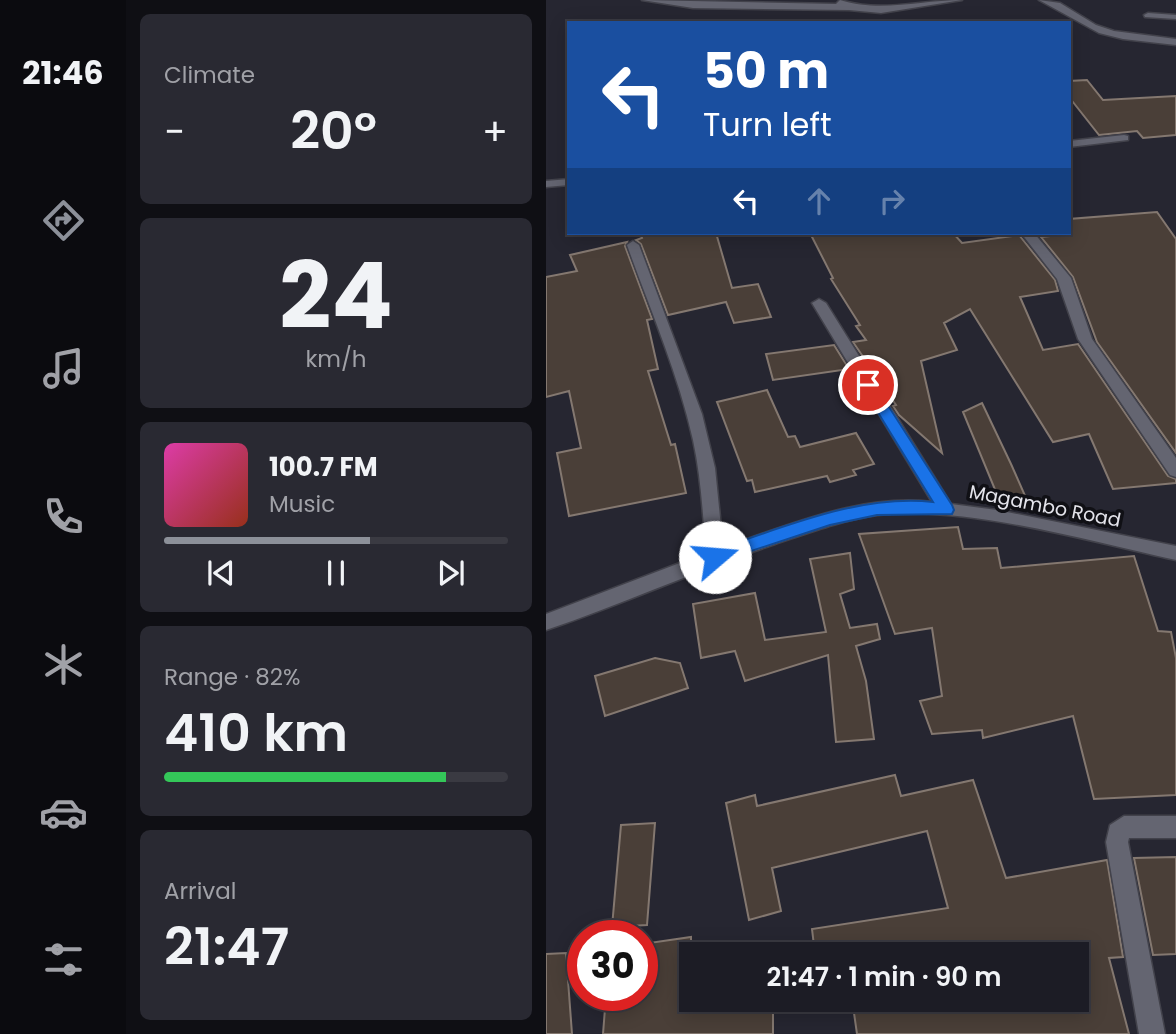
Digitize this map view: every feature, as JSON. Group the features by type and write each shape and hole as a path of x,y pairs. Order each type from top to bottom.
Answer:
{"street":[{"path":"646,0 693,5 848,7 877,10 958,0"},
{"path":"838,0 848,7"},
{"path":"1043,0 1053,2 1094,27 1115,34 1176,42"},
{"path":"1071,144 1124,138"},
{"path":"1029,235 1064,278 1080,327 1091,349 1176,471"},
{"path":"633,245 684,382 701,439 710,493 715,557"},
{"path":"819,303 946,510"},
{"name":"Magambo Road","path":"546,622 715,557 829,519 877,509 924,507 997,516 1176,553"},
{"path":"1152,1034 1117,842 1118,833 1124,827 1176,827"}],"lane":[{"path":"1148,15 1176,17"},
{"path":"546,184 567,182"}],"building":[{"path":"1087,80 1103,100 1176,96 1176,135 1143,138 1137,131 1099,135 1071,100 1071,81"},
{"path":"1157,212 1176,239 1176,453 1097,342 1073,277 1041,237 1071,235 1071,219"},
{"path":"641,235 717,235 732,288 758,284 771,317 734,323 726,302 668,315 641,244 636,240 642,238"},
{"path":"811,235 955,235 962,243 1019,235 1055,280 1058,291 1020,297 1043,350 1078,344 1168,476 1176,479 1176,483 1113,489 1089,434 1053,442 970,309 944,323 957,350 921,361 942,453 899,415 893,406 896,405 853,342 866,340 856,326 860,325 831,279 833,278"},
{"path":"627,242 625,246 652,319 647,320 658,369 648,371 671,445 675,444 686,493 569,516 557,453 581,448 569,391 546,397 546,277 577,271 570,255"},
{"path":"834,345 849,369 773,380 766,354"},
{"path":"767,390 788,437 795,436 800,447 856,433 874,464 853,470 856,475 830,482 827,476 755,492 752,480 747,481 717,402"},
{"path":"982,403 1030,507 1003,509 963,412"},
{"path":"958,527 963,549 997,548 1001,568 1134,556 1158,631 1171,632 1176,658 1176,795 1094,799 1073,716 983,738 982,730 932,734 920,701 942,696 932,628 895,634 859,534"},
{"path":"850,553 854,589 840,594 850,628 877,624 880,639 856,646 866,681 874,739 836,742 828,655 745,681 735,651 701,658 693,604 755,593 765,640 826,632 810,559"},
{"path":"655,658 680,663 688,688 605,716 595,676"},
{"path":"895,775 901,796 973,780 1006,878 1107,860 1123,957 1109,958 1129,1034 857,1034 854,1012 1089,1012 1089,942 814,942 812,929 948,908 927,831 772,868 781,911 749,920 726,803 755,795 757,806"},
{"path":"655,823 647,920 613,920 621,825"},
{"path":"1176,857 1176,954 1153,955 1134,858"},
{"path":"691,937 691,942 679,942 679,1012 773,1012 773,1034 603,1034 605,1011 658,1011 658,942"},
{"path":"566,953 567,1011 570,1011 572,1034 546,1034 546,954"}],"route":[{"path":"715,557 829,519 877,509 924,507 946,510 868,385"}]}
